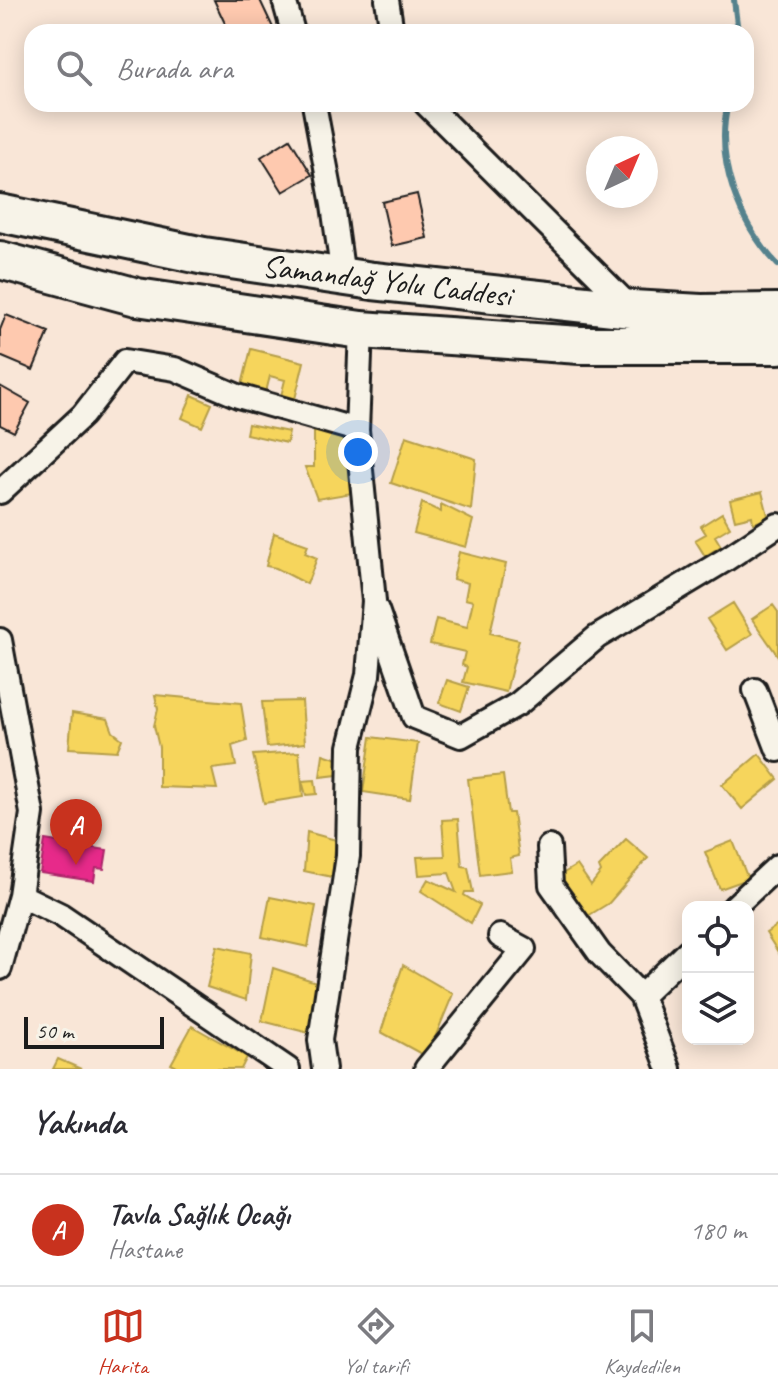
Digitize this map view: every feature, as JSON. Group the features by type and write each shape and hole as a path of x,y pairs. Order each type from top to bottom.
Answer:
{"highway":[{"name":"Samandağ Yolu Caddesi","path":"0,213 204,256 343,277 632,309 701,313 778,312"},
{"name":"Samandağ Yolu Caddesi","path":"0,260 137,297 361,330 580,345 765,345"}],"street":[{"path":"284,0 291,24"},
{"path":"387,0 391,24"},
{"path":"316,112 343,277"},
{"path":"434,112 632,309"},
{"path":"324,1069 320,1040 348,856 350,747 368,675 374,601 357,430 361,330"},
{"path":"0,492 83,415 125,361 175,369 238,396 357,430"},
{"path":"374,601 414,717 461,736 518,704 597,637 778,525"},
{"path":"0,640 32,813 20,895 0,968"},
{"path":"755,690 778,750"},
{"path":"549,847 551,885 600,954 641,996 669,1069"},
{"path":"740,901 778,866"},
{"path":"20,895 61,915 288,1069"},
{"path":"426,1069 524,949 500,936"},
{"path":"641,996 682,957"}],"building: Konut":[{"path":"251,349 304,362 294,403 280,400 285,380 270,376 265,396 241,389"},
{"path":"192,395 212,404 202,427 182,418"},
{"path":"248,424 289,432 287,443 246,434"},
{"path":"314,431 352,433 358,492 317,499 305,467 314,467"},
{"path":"406,436 476,459 471,510 391,483"},
{"path":"762,492 769,519 753,523 752,516 735,520 730,500"},
{"path":"422,503 441,512 441,504 473,520 466,547 414,533"},
{"path":"722,513 730,527 715,536 721,546 705,556 695,540 706,534 701,526"},
{"path":"274,533 308,545 305,553 317,558 307,584 266,566"},
{"path":"459,552 506,564 490,633 519,640 506,692 463,682 467,667 462,665 465,652 430,644 436,619 467,627 473,601 465,599 468,583 453,579"},
{"path":"733,603 752,634 727,650 707,619"},
{"path":"773,605 778,612 778,656 752,619"},
{"path":"447,680 469,687 461,711 439,703"},
{"path":"155,695 241,703 247,741 232,746 236,766 212,769 217,789 159,787"},
{"path":"302,701 305,743 267,747 262,702"},
{"path":"72,713 108,719 113,732 122,739 117,751 69,748"},
{"path":"371,737 418,743 410,799 363,792"},
{"path":"299,752 303,797 264,803 253,755"},
{"path":"323,754 338,759 337,775 320,777"},
{"path":"759,754 778,779 742,809 722,785"},
{"path":"503,775 508,813 513,813 519,856 510,858 512,871 480,875 468,779"},
{"path":"315,780 317,794 306,795 302,781"},
{"path":"458,819 462,866 468,867 473,892 465,892 464,895 480,905 471,923 421,891 428,879 456,892 449,873 419,875 417,857 445,856 442,820"},
{"path":"307,832 336,840 332,877 304,871"},
{"path":"626,839 648,858 609,903 583,919 557,877 577,865 591,885 601,872 599,867"},
{"path":"733,841 748,879 720,889 705,852"},
{"path":"270,897 316,906 308,947 262,937"},
{"path":"778,925 778,952 766,933"},
{"path":"217,946 251,953 246,1000 207,987"},
{"path":"403,965 453,994 427,1057 381,1032"},
{"path":"273,968 319,983 309,1033 262,1021"},
{"path":"192,1026 247,1057 241,1069 181,1069 171,1064"},
{"path":"58,1059 81,1069 53,1069"}],"building: Sağlık":[{"path":"45,840 107,850 104,869 96,868 94,881 40,873"}],"building: Diğer":[{"path":"214,0 260,0 271,24 225,24"},
{"path":"290,139 312,175 283,192 261,157"},
{"path":"417,194 427,238 392,246 382,202"},
{"path":"6,315 49,332 33,370 0,356 0,330"},
{"path":"0,386 30,403 14,432 0,425"}],"waterway":[{"path":"734,0 737,24"},
{"path":"727,112 724,147 733,190 752,230 778,265"}],"place":[{"name":"Tavla Sağlık Ocağı","path":"76,865"}]}
